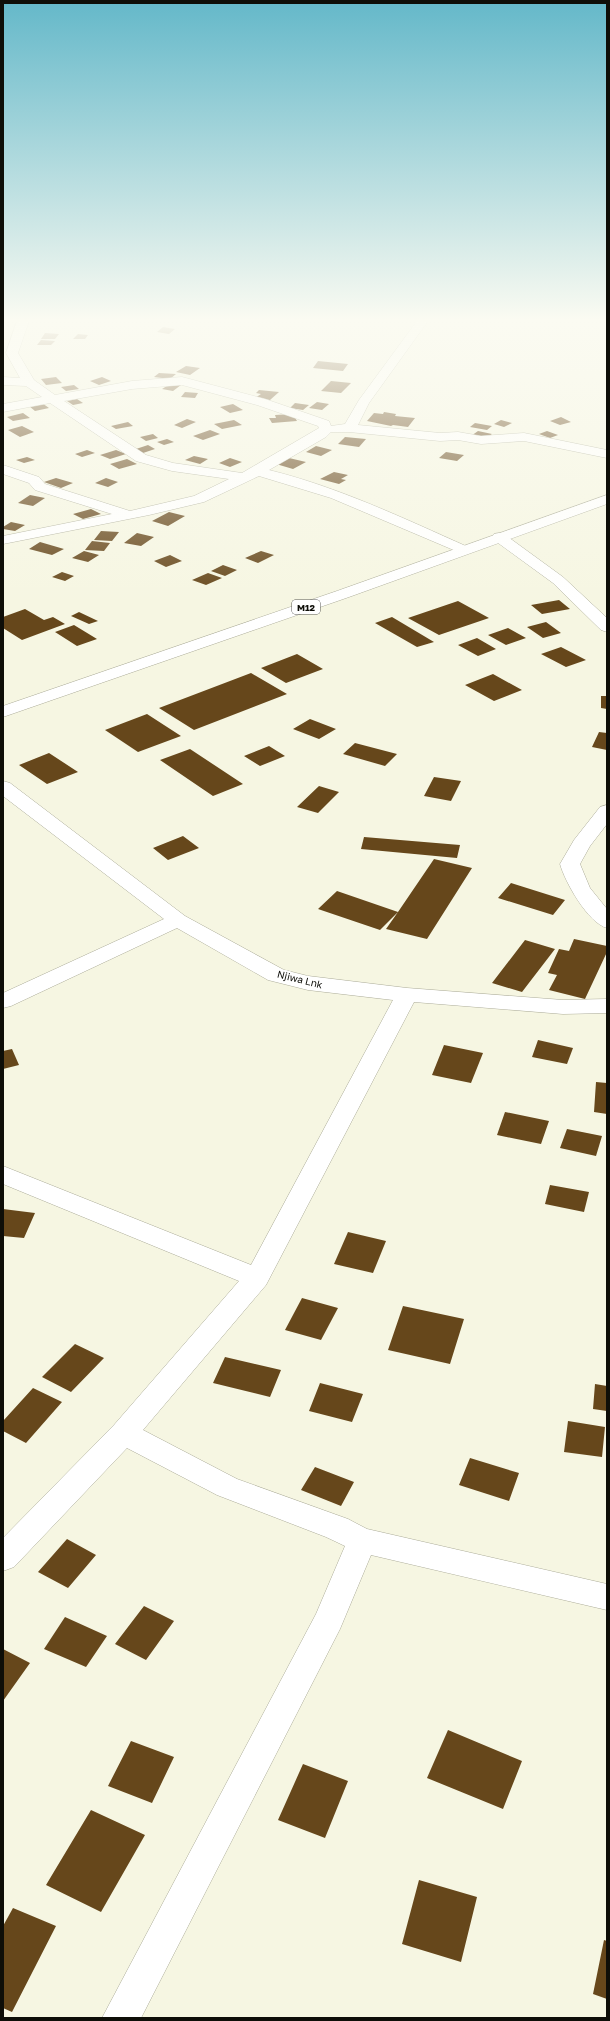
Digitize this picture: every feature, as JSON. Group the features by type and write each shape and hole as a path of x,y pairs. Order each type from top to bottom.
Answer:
{"main road":[{"path":"77,415 141,458 172,467 241,477"},
{"path":"301,415 324,424 326,429"},
{"path":"349,428 356,415"},
{"path":"3,540 129,515 199,499 257,470 321,434 326,429 349,428 440,437 458,436 481,440 524,437 607,454"},
{"path":"3,469 34,480 40,487 129,515"},
{"path":"257,470 335,494 463,550"},
{"name":"M12","path":"3,712 343,594 607,499"},
{"path":"499,537 558,580 607,627"},
{"name":"Njiwa Lnk","path":"3,788 178,920 276,975 308,983 407,995 563,1007 607,1006"},
{"path":"607,811 581,844 570,864 573,877 589,901 607,922"},
{"path":"3,1001 178,920"},
{"path":"3,1558 124,1433 257,1278 407,995"},
{"path":"3,1174 257,1278"},
{"path":"124,1433 227,1487 318,1520 362,1540 607,1597"},
{"path":"121,2018 329,1619 362,1540"}],"building":[{"path":"26,415 30,418 13,421 7,417"},
{"path":"275,415 294,415 297,421 272,423 269,418 276,418"},
{"path":"372,415 395,415 415,418 408,427 391,426 367,421"},
{"path":"561,417 571,422 560,425 550,421"},
{"path":"187,419 196,422 182,428 174,425"},
{"path":"234,420 242,425 222,429 214,424"},
{"path":"501,420 512,423 504,427 494,424"},
{"path":"128,422 133,426 116,429 111,426"},
{"path":"475,423 492,426 487,430 470,427"},
{"path":"22,426 34,432 20,437 8,430"},
{"path":"210,430 220,434 203,440 193,436"},
{"path":"478,431 492,434 485,439 471,436"},
{"path":"547,431 558,435 550,438 539,434"},
{"path":"153,434 158,438 146,441 140,437"},
{"path":"345,437 366,439 359,447 338,444"},
{"path":"167,439 174,442 164,445 157,442"},
{"path":"148,445 155,449 143,453 136,449"},
{"path":"316,446 332,450 321,456 306,452"},
{"path":"87,450 95,453 82,457 75,454"},
{"path":"116,450 126,454 110,459 100,455"},
{"path":"446,452 464,455 457,461 439,458"},
{"path":"194,456 208,459 200,464 185,460"},
{"path":"27,457 35,460 24,463 16,460"},
{"path":"230,458 242,462 230,467 219,463"},
{"path":"289,458 306,462 293,469 276,464"},
{"path":"127,459 137,464 119,469 110,464"},
{"path":"334,472 348,475 341,479 346,480 339,484 320,479"},
{"path":"56,478 73,483 61,488 44,482"},
{"path":"106,478 118,482 108,487 95,483"},
{"path":"30,495 45,498 33,506 18,503"},
{"path":"91,509 101,514 83,519 73,514"},
{"path":"169,512 185,516 168,526 152,521"},
{"path":"11,522 25,525 15,531 3,529 3,527"},
{"path":"101,531 119,532 112,541 94,540"},
{"path":"137,533 154,537 141,546 124,543"},
{"path":"92,541 110,543 104,551 85,550"},
{"path":"40,542 64,549 52,555 29,549"},
{"path":"84,551 99,555 88,562 72,558"},
{"path":"261,551 274,555 258,563 245,558"},
{"path":"170,555 182,561 166,567 154,561"},
{"path":"223,565 237,570 225,576 211,571"},
{"path":"62,572 74,576 65,581 52,577"},
{"path":"208,573 222,578 206,585 192,580"},
{"path":"559,600 570,609 542,614 531,605"},
{"path":"458,601 489,618 439,635 408,618"},
{"path":"25,609 44,620 53,617 65,624 22,640 3,628 3,617"},
{"path":"79,612 98,621 89,624 71,616"},
{"path":"392,617 434,642 417,647 375,623"},
{"path":"546,622 561,633 543,638 527,627"},
{"path":"74,625 97,639 77,646 55,632"},
{"path":"508,628 526,638 506,645 488,635"},
{"path":"477,638 496,649 478,656 458,645"},
{"path":"561,647 586,660 566,667 541,654"},
{"path":"297,654 323,669 286,683 261,668"},
{"path":"251,673 287,694 194,730 159,708"},
{"path":"493,674 522,690 494,701 465,685"},
{"path":"601,696 607,696 607,709 601,708"},
{"path":"147,714 181,736 138,752 105,730"},
{"path":"310,719 336,729 319,739 293,729"},
{"path":"599,732 607,733 607,750 592,747"},
{"path":"355,743 397,754 385,766 343,754"},
{"path":"269,746 285,756 260,766 244,756"},
{"path":"190,749 243,784 213,796 160,760"},
{"path":"49,753 78,772 47,784 19,765"},
{"path":"434,777 461,781 451,801 424,796"},
{"path":"319,786 339,792 318,813 297,807"},
{"path":"183,836 199,848 168,860 153,848"},
{"path":"364,837 460,845 457,858 361,849"},
{"path":"434,859 472,868 427,939 386,929"},
{"path":"511,883 565,900 553,915 498,898"},
{"path":"337,891 398,912 380,930 318,909"},
{"path":"574,939 607,946 607,952 585,999 549,990 557,975 548,973 559,949 569,951"},
{"path":"525,940 555,949 522,992 492,983"},
{"path":"538,1040 573,1048 567,1064 532,1057"},
{"path":"444,1045 483,1053 471,1083 432,1075"},
{"path":"12,1049 19,1065 3,1069 3,1051"},
{"path":"596,1082 607,1083 607,1114 594,1112"},
{"path":"505,1112 549,1121 541,1144 497,1135"},
{"path":"567,1129 602,1136 596,1156 560,1148"},
{"path":"550,1185 589,1192 584,1212 545,1204"},
{"path":"3,1209 35,1213 24,1238 3,1236"},
{"path":"348,1232 386,1241 373,1273 334,1264"},
{"path":"302,1298 338,1308 321,1340 285,1330"},
{"path":"403,1306 464,1319 450,1364 388,1350"},
{"path":"75,1344 104,1358 71,1392 42,1377"},
{"path":"225,1357 281,1370 270,1397 213,1383"},
{"path":"320,1383 363,1394 352,1422 309,1411"},
{"path":"595,1384 607,1386 607,1411 593,1409"},
{"path":"33,1388 62,1402 26,1443 3,1431 3,1421"},
{"path":"568,1421 605,1427 602,1457 564,1452"},
{"path":"470,1458 519,1473 509,1501 459,1485"},
{"path":"315,1467 354,1482 341,1506 301,1490"},
{"path":"67,1539 96,1555 68,1588 38,1572"},
{"path":"144,1606 174,1621 146,1660 115,1644"},
{"path":"65,1617 107,1636 86,1667 44,1649"},
{"path":"3,1649 30,1663 3,1701"},
{"path":"448,1730 522,1761 503,1809 427,1778"},
{"path":"131,1741 174,1757 152,1803 108,1786"},
{"path":"303,1764 348,1781 325,1838 278,1820"},
{"path":"91,1810 145,1835 101,1912 46,1885"},
{"path":"419,1880 477,1897 461,1962 402,1944"},
{"path":"13,1908 56,1926 12,2012 3,2008 3,1926"},
{"path":"604,1940 607,1941 607,1999 593,1994"}]}
